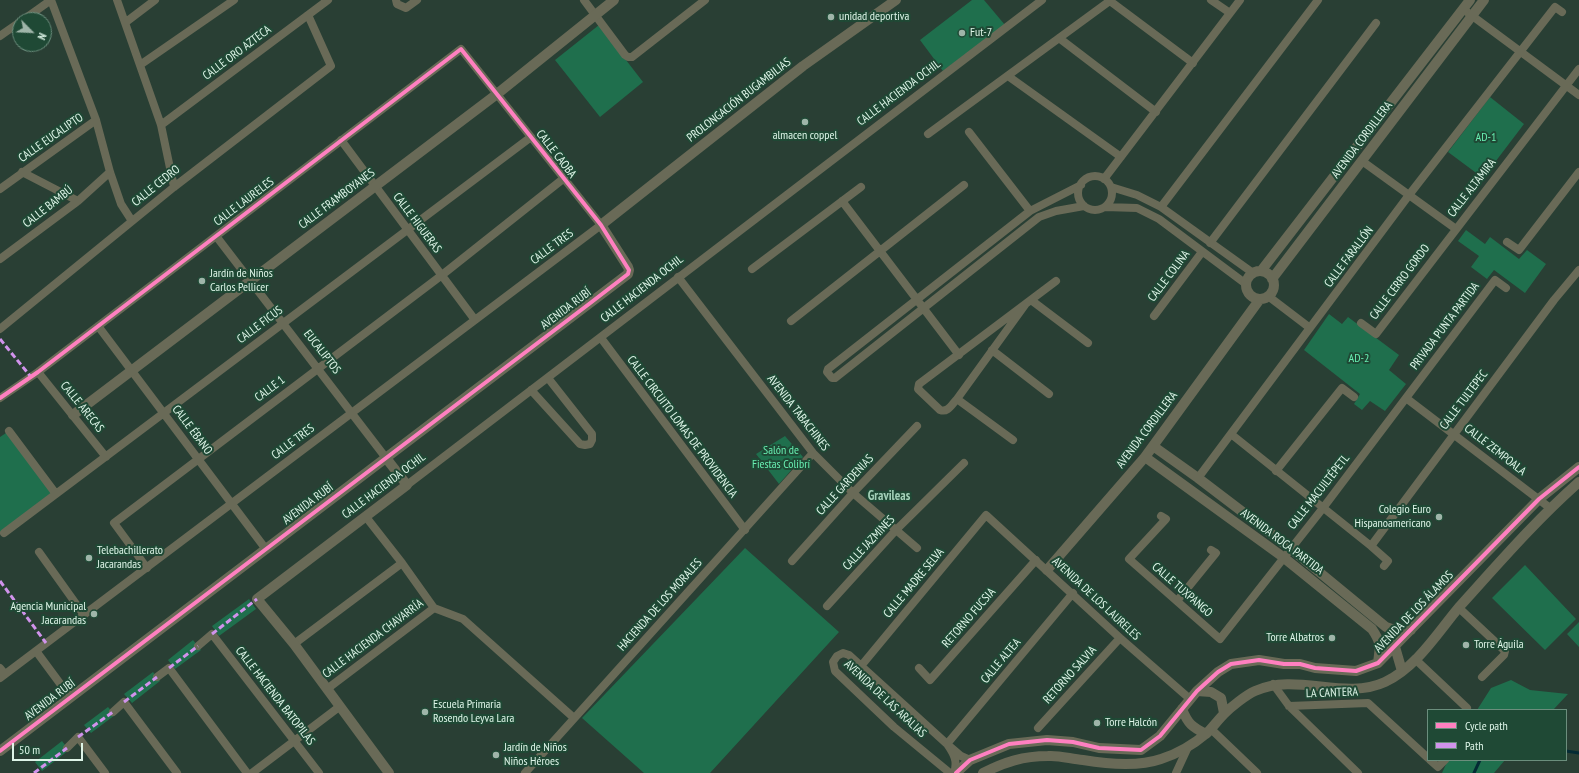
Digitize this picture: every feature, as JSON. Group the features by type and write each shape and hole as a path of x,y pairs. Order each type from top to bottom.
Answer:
{"street":[{"path":"34,12 51,0 96,120 110,172 121,204 132,221"},
{"path":"117,0 161,125 174,187"},
{"path":"126,22 155,0"},
{"path":"140,65 234,0"},
{"name":"CALLE ORO AZTECA","path":"161,125 328,0"},
{"path":"396,0 397,4 406,8 417,0"},
{"path":"584,0 594,15 628,57 632,57 705,0"},
{"name":"CALLE FRAMBOYANES","path":"73,415 497,94 614,0"},
{"name":"PROLONGACIÓN BUGAMBILIAS","path":"601,225 803,66 896,0"},
{"name":"CALLE HACIENDA OCHIL","path":"294,644 257,599 1042,0"},
{"path":"928,134 1111,0 1193,63"},
{"path":"1211,0 1230,13"},
{"path":"1104,179 1240,0"},
{"path":"1161,207 1318,0"},
{"name":"AVENIDA CORDILLERA","path":"1257,272 1470,0"},
{"name":"AVENIDA CORDILLERA","path":"1272,279 1484,0"},
{"name":"CALLE FARALLÓN","path":"1198,478 1409,195 1555,7 1562,12"},
{"path":"1463,9 1579,95"},
{"name":"CALLE CEDRO","path":"0,329 174,187 331,66 308,15"},
{"path":"1210,243 1376,23"},
{"path":"0,36 12,28"},
{"path":"1059,38 1156,112"},
{"name":"CALLE CAOBA","path":"461,48 563,179 601,225 628,267 628,274"},
{"name":"CALLE LAURELES","path":"0,398 38,372 461,48"},
{"name":"CALLE ALTAMIRA","path":"1456,229 1579,69"},
{"path":"1008,76 1121,157"},
{"name":"CALLE EUCALIPTO","path":"0,189 96,120"},
{"path":"969,132 1030,211"},
{"name":"CALLE FICUS","path":"4,533 531,137"},
{"name":"CALLE HIGUERAS","path":"341,140 475,320"},
{"path":"1362,161 1456,229"},
{"path":"22,172 78,201"},
{"name":"CALLE BAMBÚ","path":"0,259 78,201 110,172"},
{"path":"1507,242 1519,250 1579,172"},
{"path":"1246,284 1159,219 1137,208 1105,207 1094,210 1084,206 1056,211 1040,217 835,378 827,372 828,369 1030,211 1081,185 1089,178 1099,177 1104,179 1111,187 1137,195 1161,207 1210,243 1257,272 1266,273 1272,279 1273,288 1264,297 1256,298 1248,293 1246,284 1247,280 1257,272"},
{"name":"CALLE 1","path":"146,568 114,522 442,275 563,179"},
{"path":"791,321 964,185"},
{"path":"1081,185 1078,196 1084,206"},
{"path":"752,269 861,187"},
{"path":"1105,207 1111,198 1111,187"},
{"path":"842,201 879,252 959,355"},
{"name":"CALLE TRES","path":"2,673 36,651 601,225"},
{"path":"1180,235 1188,226"},
{"name":"CALLE CERRO GORDO","path":"1361,322 1376,334 1456,229"},
{"path":"1002,232 1009,242"},
{"name":"EUCALIPTOS","path":"216,236 407,485"},
{"name":"CALLE COLINA","path":"1154,316 1202,252"},
{"name":"CALLE TULTEPEC","path":"1371,546 1554,300 1579,270"},
{"name":"AVENIDA RUBÍ","path":"0,751 265,548 628,274"},
{"name":"AVENIDA TABACHINES","path":"678,278 813,453 853,493 917,548"},
{"name":"PRIVADA PUNTA PARTIDA","path":"1406,398 1495,280 1506,288"},
{"path":"1028,302 957,399 947,410 940,410 918,389 918,384 959,355 1028,302 1056,281"},
{"path":"1264,297 1310,328"},
{"name":"AVENIDA CORDILLERA","path":"1047,570 1145,457 1264,297"},
{"path":"1028,302 1088,343"},
{"name":"CALLE ÉBANO","path":"98,326 265,548"},
{"name":"CALLE CIRCUITO LOMAS DE PROVIDENCIA","path":"601,338 745,530"},
{"path":"992,350 1049,394"},
{"name":"CALLE ARECAS","path":"38,372 106,457"},
{"path":"531,390 580,444 590,444 592,434 548,378"},
{"path":"1276,472 1342,388 1354,397"},
{"name":"CALLE ZEMPOALA","path":"1406,398 1454,433 1550,508"},
{"name":"CALLE MACUILTÉPETL","path":"1220,639 1290,548 1323,508 1406,398"},
{"path":"957,399 1013,440"},
{"name":"CALLE GARDENIAS","path":"792,561 853,493 917,426"},
{"path":"9,431 56,494"},
{"path":"1231,434 1276,472 1371,546 1388,561 1384,566"},
{"name":"AVENIDA ROCA PARTIDA","path":"1152,446 1198,478 1290,548 1386,627 1398,631 1412,630"},
{"name":"HACIENDA DE LOS MORALES","path":"525,773 813,453"},
{"name":"AVENIDA ROCA PARTIDA","path":"1145,457 1283,557 1372,629 1379,640 1380,647 1378,663"},
{"name":"CALLE JAZMINES","path":"827,606 896,530 964,463"},
{"name":"AVENIDA DE LOS ÁLAMOS","path":"955,773 970,760 1009,744 1046,740 1073,742 1100,748 1141,750 1160,736 1197,691 1218,672 1231,664 1259,660 1284,664 1300,664 1315,668 1356,671 1378,663 1539,499 1579,467"},
{"path":"983,773 1004,762 1049,755 1106,764 1126,765 1160,760 1188,747 1209,731 1224,713 1254,692 1273,684 1303,684 1335,688 1373,686 1386,681 1402,671 1416,659 1459,608 1550,508 1579,482"},
{"path":"1558,484 1567,493"},
{"name":"AVENIDA DE LOS LAURELES","path":"986,515 1073,593 1120,638 1190,699"},
{"name":"CALLE MADRE SELVA","path":"861,666 986,515"},
{"name":"CALLE TUXPANGO","path":"1161,516 1166,519 1129,559 1220,639"},
{"path":"366,517 402,563 434,608 463,619 574,718"},
{"path":"1177,601 1216,553 1211,550"},
{"path":"39,552 84,615"},
{"name":"RETORNO FUCSIA","path":"918,668 930,680 1036,560"},
{"path":"389,773 294,644 402,563"},
{"name":"CALLE ALTEA","path":"947,744 1073,593"},
{"name":"CALLE HACIENDA CHAVARRÍA","path":"326,689 434,608"},
{"path":"1459,608 1505,651 1504,655 1482,677"},
{"name":"CALLE HACIENDA BATOPILAS","path":"198,646 212,634 319,773"},
{"name":"RETORNO SALVIA","path":"1038,728 1120,638"},
{"path":"1395,647 1402,671"},
{"path":"36,651 70,697"},
{"name":"AVENIDA DE LAS ARALIAS","path":"950,773 894,727 834,671 834,662 837,656 843,653 849,655 947,744 961,756 970,760"},
{"path":"1416,659 1467,708"},
{"path":"157,677 169,668 247,773"},
{"name":"LA CANTERA","path":"1273,684 1289,706 1358,773"},
{"path":"1197,691 1211,692 1222,698 1224,713"},
{"path":"113,712 124,702 177,773"},
{"name":"LA CANTERA","path":"1289,706 1368,703 1427,757"},
{"path":"252,773 339,707"},
{"path":"1182,709 1187,722 1195,729 1209,731 1257,773"},
{"path":"67,748 78,737 105,773"},
{"name":"AVENIDA DE LAS ARALIAS","path":"947,744 955,759 955,773"},
{"path":"1176,773 1188,747"},
{"path":"1431,761 1438,767 1444,761"}],"green space":[{"name":"Fut-7","path":"972,0 984,0 1005,25 943,71 920,40"},
{"path":"599,25 643,82 600,117 555,60"},
{"name":"AD-1","path":"1490,97 1524,124 1483,178 1448,152"},
{"path":"1466,230 1485,244 1490,237 1519,259 1527,250 1546,264 1525,293 1494,270 1487,279 1471,267 1479,256 1458,241"},
{"name":"AD-2","path":"1329,314 1342,324 1348,317 1399,355 1389,370 1406,384 1385,411 1370,401 1362,410 1354,404 1360,394 1304,350"},
{"path":"9,431 56,494 4,533 0,534 0,437"},
{"name":"Salón de Fiestas Colibrí","path":"785,436 803,457 779,484 756,454"},
{"path":"745,548 839,632 710,773 644,773 582,718"},
{"path":"1525,565 1576,619 1545,650 1492,598"},
{"path":"249,599 256,609 219,636 212,626"},
{"path":"1579,622 1579,647 1567,634"},
{"path":"193,640 201,650 175,669 168,660"},
{"path":"153,672 160,681 132,703 124,694"},
{"path":"1511,680 1530,690 1568,694 1554,709 1478,709 1491,688"},
{"path":"108,707 115,715 91,733 84,725"},
{"path":"62,741 69,750 42,771 35,762"},
{"path":"1448,761 1504,761 1494,773 1442,773"}],"waterway":[{"path":"1567,751 1579,753"},
{"path":"1474,773 1480,761"}],"marked path":[{"path":"0,339 31,377"},
{"path":"0,581 46,643"},
{"path":"212,634 257,599"},
{"path":"169,668 198,646"},
{"path":"124,702 157,677"},
{"path":"78,737 113,712"},
{"path":"34,773 67,748"}],"cycle path":[{"path":"0,398 38,372 461,49 601,225 629,270 628,274 589,304 0,751"},
{"path":"956,773 970,760 1009,744 1047,740 1073,742 1099,748 1141,750 1160,736 1197,691 1218,672 1231,664 1259,660 1284,664 1300,664 1315,668 1356,671 1378,663 1539,499 1579,467"}],"place":[{"name":"unidad deportiva","path":"831,17"},
{"name":"Fut-7","path":"962,33"},
{"name":"almacen coppel","path":"805,122"},
{"name":"Jardín de Niños Carlos Pellicer","path":"202,281"},
{"name":"Colegio Euro Hispanoamericano","path":"1439,517"},
{"name":"Telebachillerato Jacarandas","path":"89,558"},
{"name":"Agencia Municipal Jacarandas","path":"94,614"},
{"name":"Torre Albatros","path":"1332,638"},
{"name":"Torre Águila","path":"1466,645"},
{"name":"Escuela Primaria Rosendo Leyva Lara","path":"425,712"},
{"name":"Torre Halcón","path":"1097,723"},
{"name":"Jardín de Niños Niños Héroes","path":"496,755"}],"district":[{"name":"Gravileas","path":"889,496"}]}
